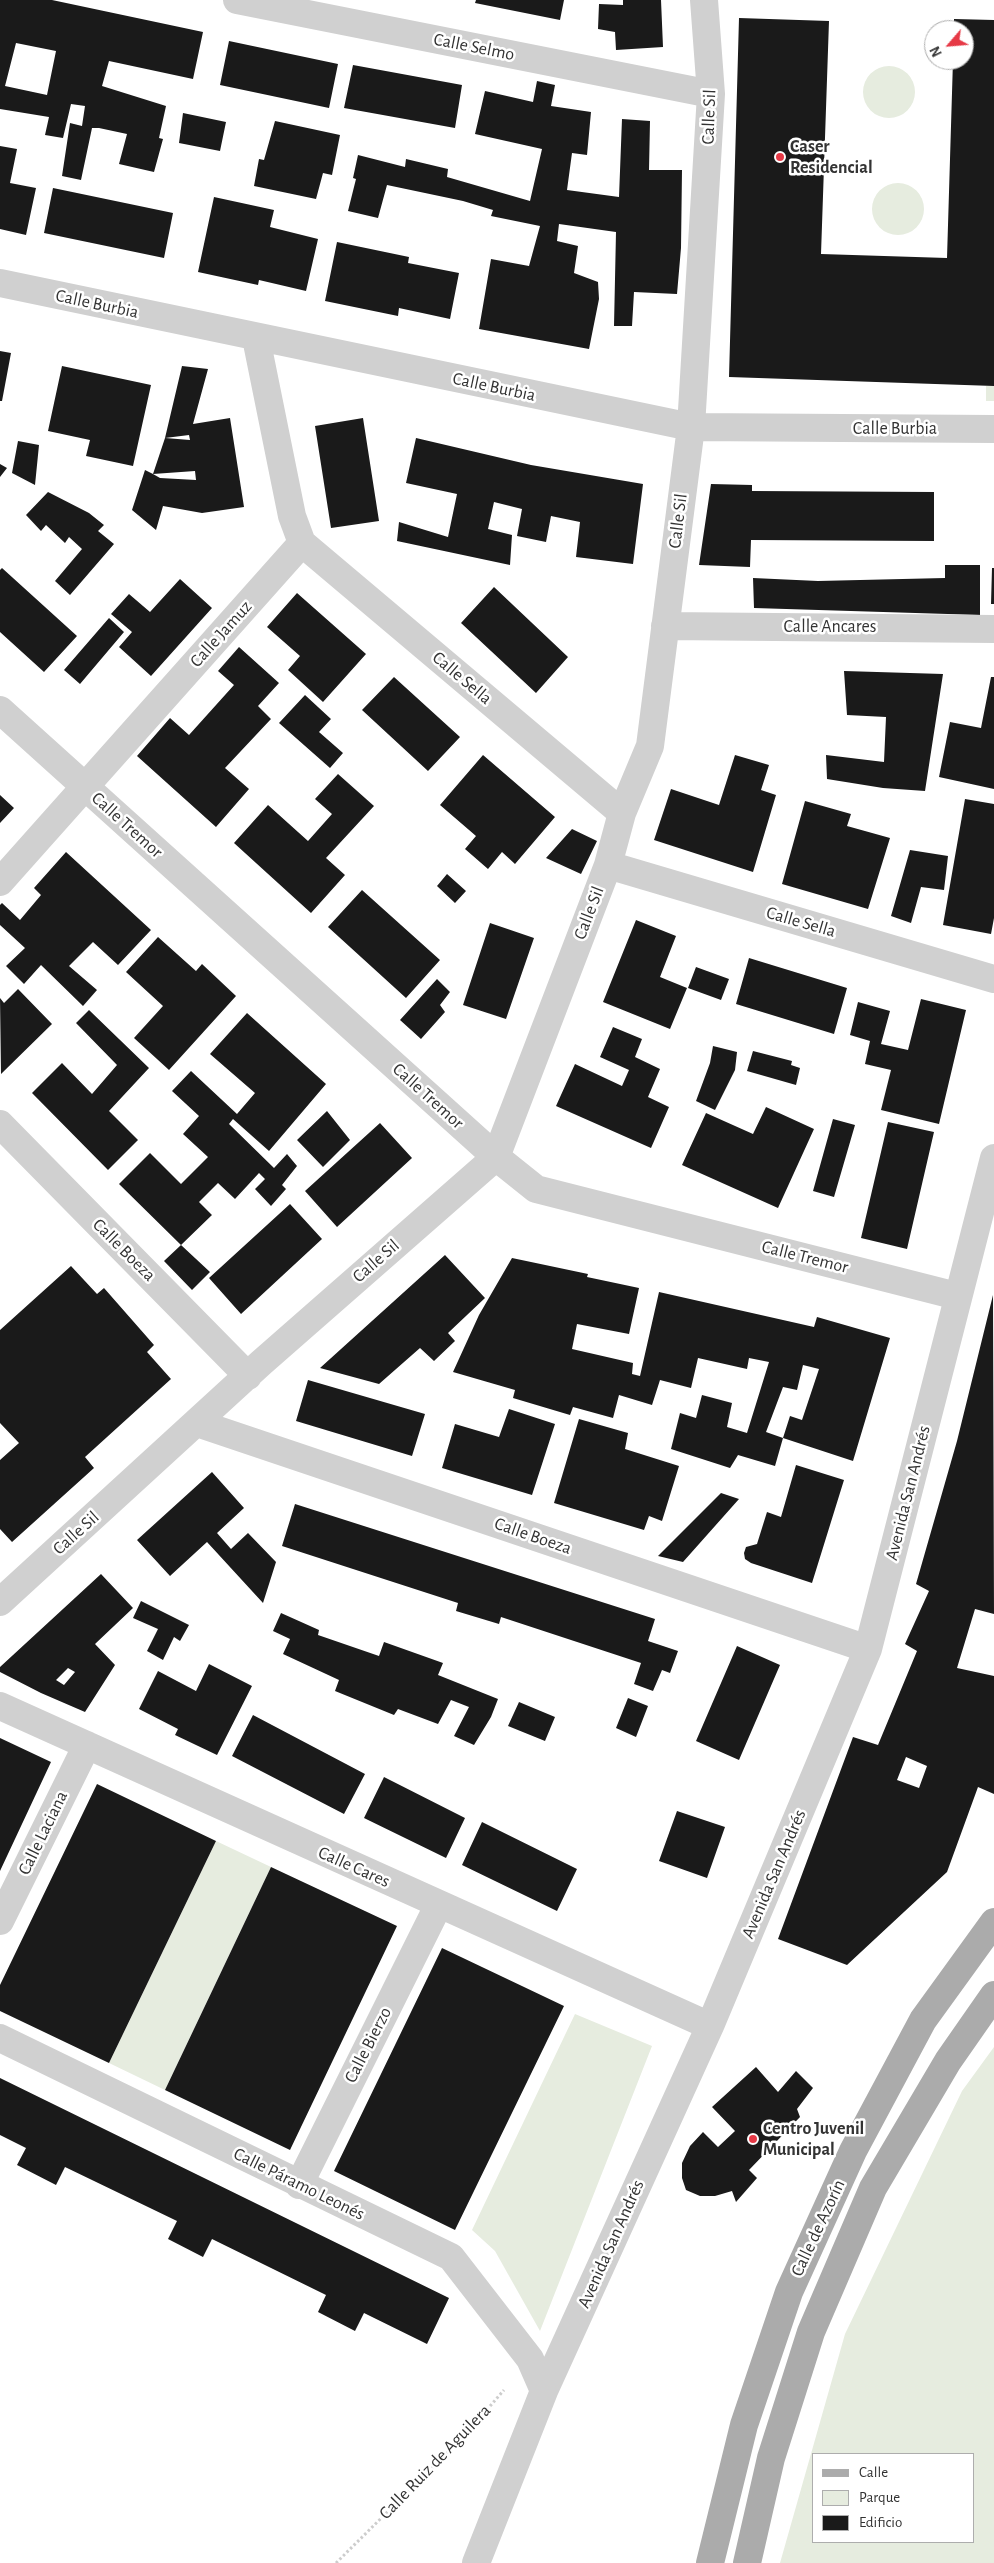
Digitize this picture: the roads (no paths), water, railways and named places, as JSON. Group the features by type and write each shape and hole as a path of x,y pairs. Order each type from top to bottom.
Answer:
{"main road":[{"name":"Calle de Azorín","path":"710,2563 744,2425 789,2292 853,2152 923,2020 994,1922"},
{"name":"Calle de Azorín","path":"747,2563 771,2458 811,2332 873,2188 948,2061 994,1995"}],"street":[{"name":"Calle Selmo","path":"237,0 711,94"},
{"name":"Calle Sil","path":"0,1602 248,1376 496,1157 608,865 622,813 650,746 690,427 711,94 704,0"},
{"name":"Calle Burbia","path":"0,283 256,338 690,427 994,429"},
{"path":"256,338 292,516 302,542"},
{"name":"Calle Jamuz","path":"0,882 302,542"},
{"name":"Calle Sella","path":"302,542 622,813"},
{"name":"Calle Ancares","path":"665,626 994,629"},
{"name":"Calle Tremor","path":"0,710 496,1157 536,1189 957,1296"},
{"name":"Calle Sella","path":"608,865 994,979"},
{"name":"Calle Boeza","path":"0,1124 248,1376"},
{"name":"Avenida San Andrés","path":"476,2563 544,2391 710,2026 868,1649 957,1296 994,1158"},
{"name":"Calle Boeza","path":"197,1423 868,1649"},
{"name":"Calle Cares","path":"0,1706 438,1906 710,2026"},
{"name":"Calle Laciana","path":"0,1921 86,1745"},
{"name":"Calle Bierzo","path":"298,2185 438,1906"},
{"name":"Calle Páramo Leonés","path":"0,2038 298,2185 451,2257 530,2359 544,2391"}],"place":[{"name":"Caser Residencial","path":"780,157"},
{"name":"Centro Juvenil Municipal","path":"753,2139"}]}
